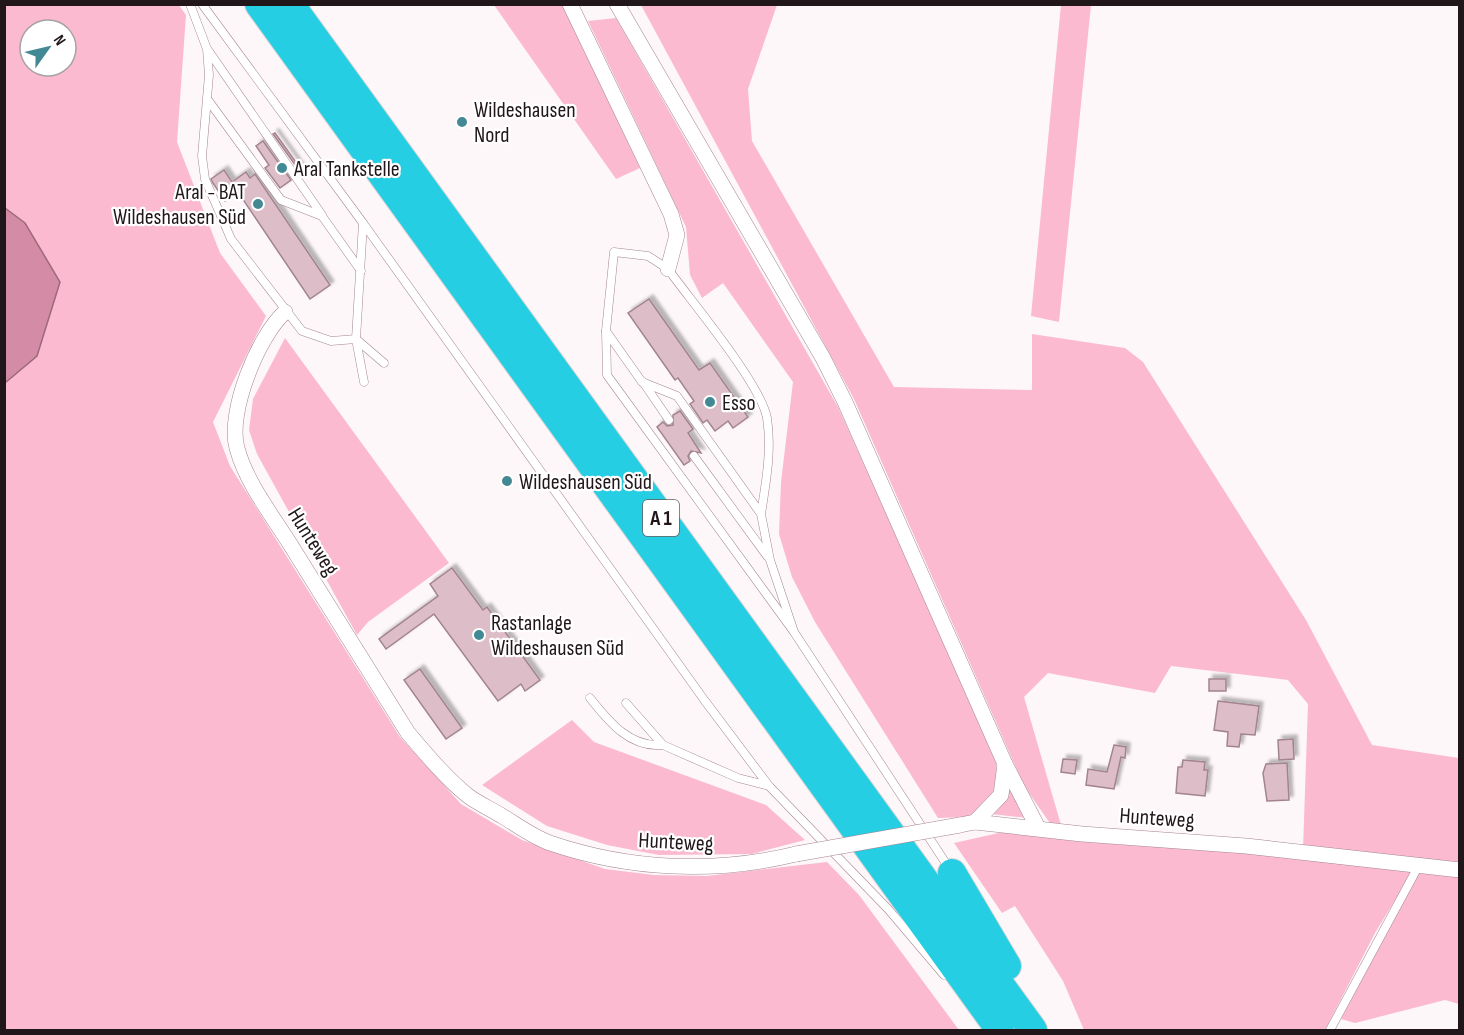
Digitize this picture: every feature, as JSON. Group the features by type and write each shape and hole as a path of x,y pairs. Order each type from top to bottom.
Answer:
{"highway":[{"name":"A 1","path":"259,4 1000,1030"},
{"name":"A 1","path":"290,4 1033,1030"},
{"path":"952,873 1037,1013 1042,1030"}],"street":[{"path":"570,4 671,214 677,235 668,269"},
{"path":"617,4 823,358 1005,764 1038,828"},
{"name":"Hunteweg","path":"285,312 272,323 242,390 234,418 237,448 260,495 408,733 468,796 547,842 604,858 655,866 706,867 757,864 796,854 975,822 1082,834 1246,846 1460,870"},
{"path":"975,822 1001,795 1005,764"}],"lane":[{"path":"190,4 207,49 362,272"},
{"path":"202,4 769,786 888,909 943,975 967,985"},
{"path":"207,49 208,100 202,156 205,179 231,239 285,312 302,331 330,341 356,339 384,363"},
{"path":"208,100 280,200 322,216"},
{"path":"363,223 362,272 356,339 364,382"},
{"path":"794,632 770,560 761,514 769,442 767,415 755,388 668,269 648,256 614,252 606,331 608,375 794,632 952,873"},
{"path":"606,331 669,420"},
{"path":"642,382 676,396 761,514"},
{"path":"694,456 770,560"},
{"path":"590,698 607,720 625,735 646,746 663,745"},
{"path":"626,703 663,745 738,778 769,786"},
{"path":"1330,1030 1419,866"}],"shaded area":[{"path":"5,5 179,5 186,15 177,142 220,253 266,316 213,422 230,466 400,737 461,804 522,840 605,869 654,875 707,876 827,862 859,895 959,1030 5,1030"},
{"path":"494,5 563,5 640,168 616,179"},
{"path":"641,5 777,5 748,89 752,141 894,387 1032,390 1032,334 1125,348 1143,362 1306,620 1372,745 1459,758 1459,866 1303,849 1308,704 1288,680 1171,666 1155,693 1048,673 1024,697 1061,825 1052,826 1024,786 854,399"},
{"path":"1061,5 1091,5 1059,322 1031,316"},
{"path":"616,18 838,407 996,757 997,784 989,800 968,817 938,818 815,622 792,577 779,534 781,482 793,382 723,283 702,298 690,275 686,227 588,21"},
{"path":"5,208 25,223 60,282 37,356 5,383"},
{"path":"285,338 449,563 368,622 357,635 257,454 249,430 253,399"},
{"path":"572,720 594,742 766,805 805,840 752,854 659,855 607,845 547,826 482,785"},
{"path":"1009,789 1028,818 991,814 1006,798"},
{"path":"1012,830 1072,841 1303,857 1414,869 1375,933 1325,1030 1084,1030 1063,981 1015,906 1002,913 954,843"},
{"path":"1420,870 1459,875 1459,1004 1445,1000 1355,1023 1341,1019"}],"building":[{"path":"275,133 303,172 301,173 273,134"},
{"path":"263,141 291,180 280,188 265,168 269,165 256,146"},
{"path":"224,170 232,182 246,172 250,178 255,174 330,285 310,299 238,192 225,201 213,183 211,179"},
{"path":"649,299 699,370 710,363 748,417 733,428 728,421 715,431 707,420 703,423 690,404 694,401 678,378 675,380 628,313"},
{"path":"680,411 693,429 688,433 701,453 691,451 688,456 690,461 684,465 657,427 663,422 667,426 673,425 673,415"},
{"name":"Rastanlage Wildeshausen Süd","path":"452,568 483,610 487,607 540,680 525,691 521,684 498,701 434,614 386,649 379,639 438,596 430,584"},
{"path":"420,669 462,728 446,739 404,680"},
{"path":"1209,679 1226,679 1226,691 1209,691"},
{"path":"1218,701 1259,706 1255,735 1241,734 1239,747 1227,746 1228,732 1214,730"},
{"path":"1293,739 1294,759 1279,760 1278,740"},
{"path":"1114,745 1126,747 1125,758 1121,757 1114,789 1086,785 1088,769 1107,772"},
{"path":"1063,759 1077,760 1075,774 1061,772"},
{"path":"1183,760 1205,762 1204,770 1208,770 1205,796 1176,793 1178,767 1182,767"},
{"path":"1287,763 1289,800 1267,801 1263,773 1266,764"}],"place":[{"name":"Wildeshausen Nord","path":"462,122"},
{"name":"Aral Tankstelle","path":"282,168"},
{"name":"Aral - BAT Wildeshausen Süd","path":"258,204"},
{"name":"Esso","path":"710,402"},
{"name":"Wildeshausen Süd","path":"507,481"},
{"name":"Rastanlage Wildeshausen Süd","path":"479,635"}]}
